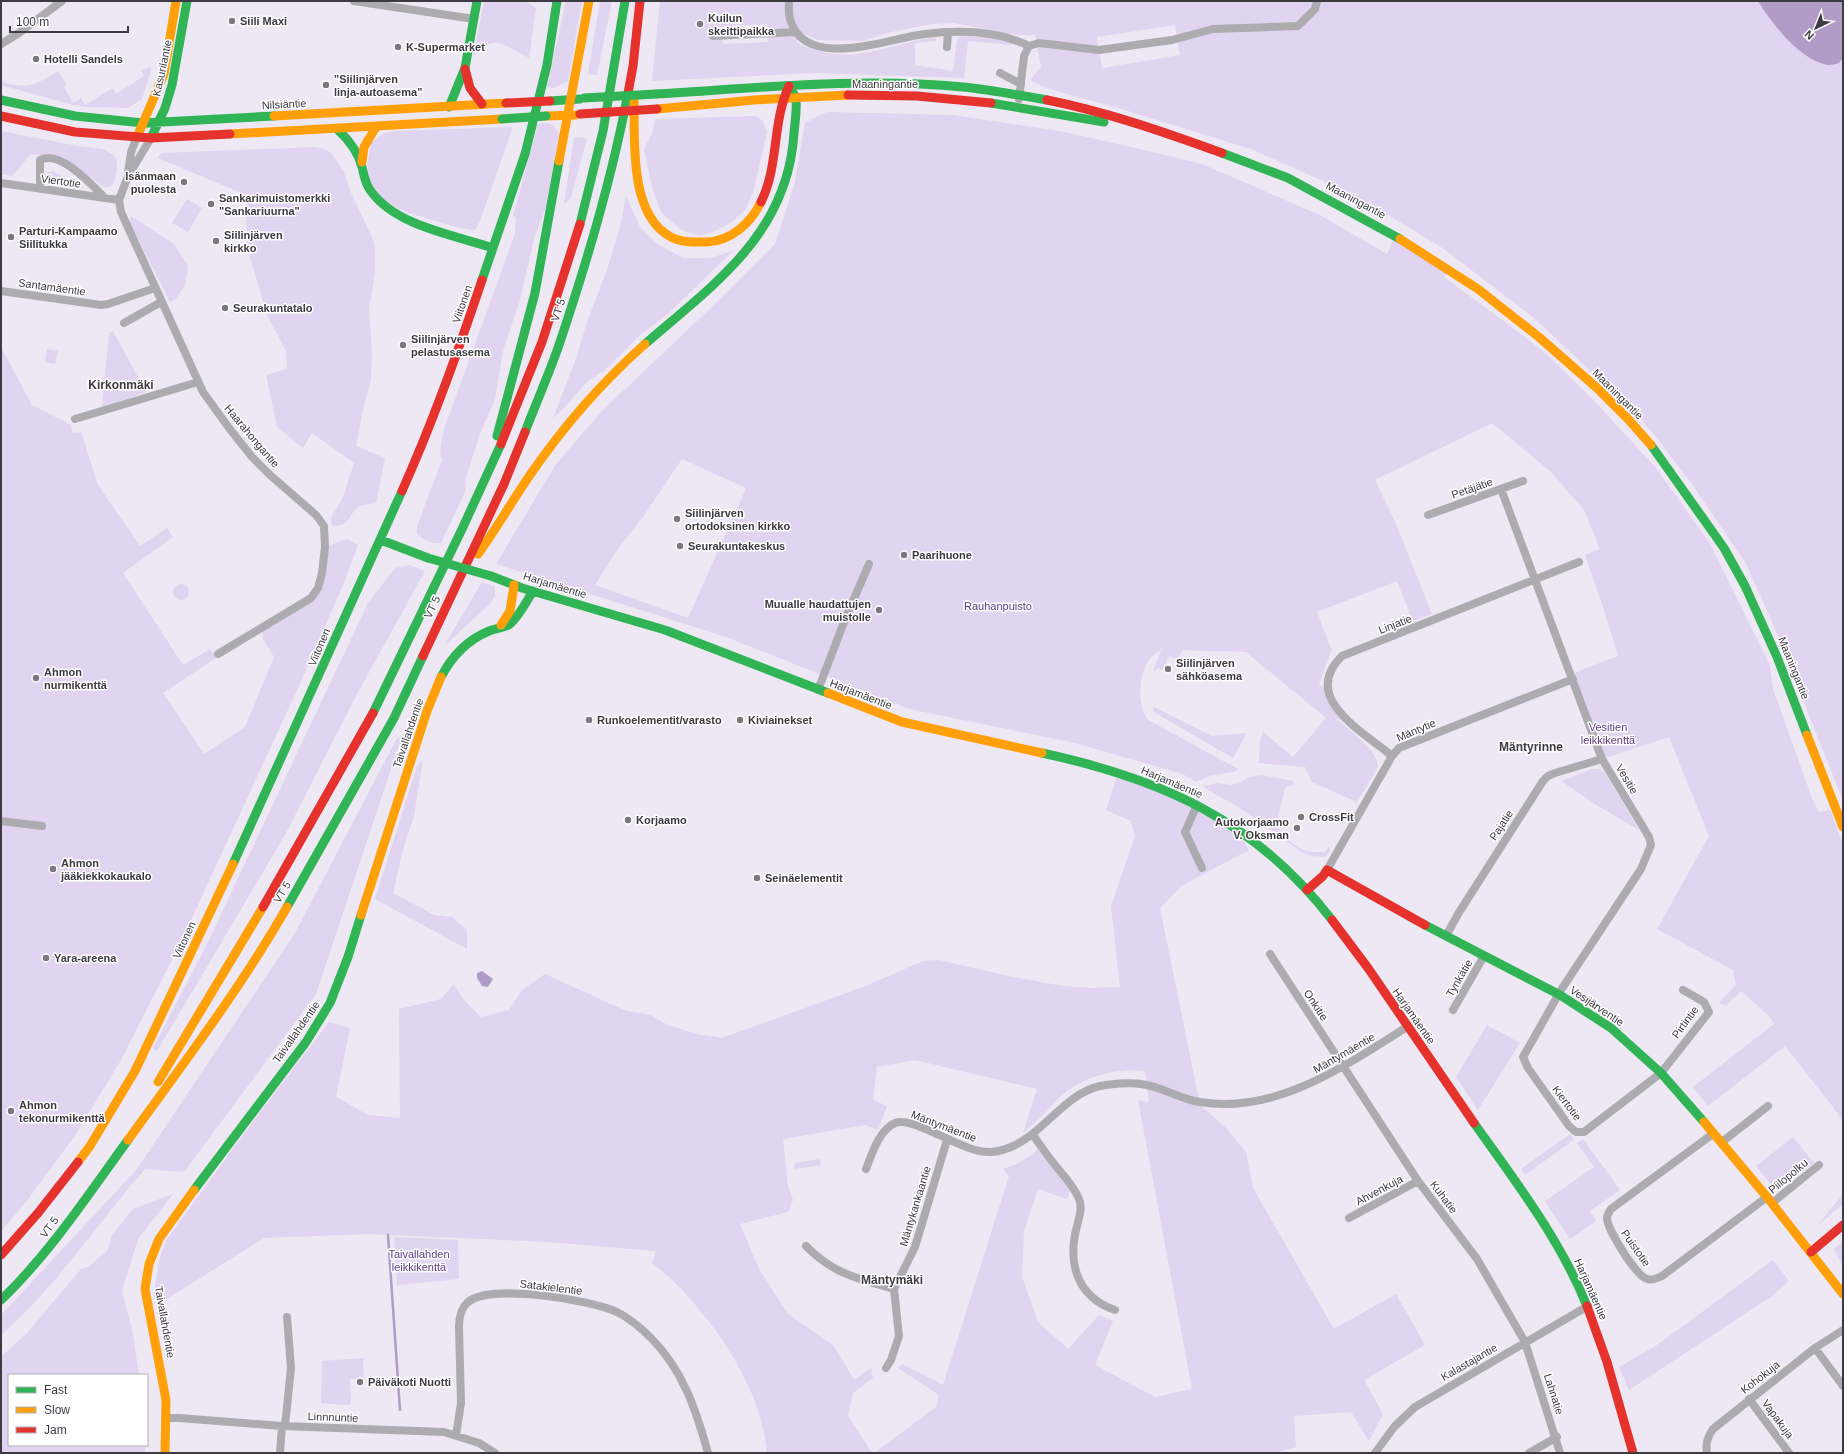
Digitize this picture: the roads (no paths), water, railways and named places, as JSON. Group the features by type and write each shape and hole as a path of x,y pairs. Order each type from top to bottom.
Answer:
{"main road":[{"name":"Kasurilantie","path":"138,137 164,74 176,1"},
{"name":"Kasurilantie","path":"150,138 165,108 172,85 187,1"},
{"path":"448,107 465,68 478,1"},
{"name":"Viitonen","path":"1,1255 38,1213 90,1146 135,1071 261,805 381,540 429,430 451,373 526,154 547,66 557,1"},
{"path":"484,486 535,293 589,1"},
{"name":"VT 5","path":"109,1163 283,873 375,709 484,486 516,412 544,339 580,224 600,145 617,64 625,1"},
{"name":"VT 5","path":"1,1300 22,1280 50,1247 109,1163 214,1021 270,936 394,718 504,484 559,346 596,231 617,150 633,66 640,1"},
{"path":"457,584 496,529 529,476 561,432 593,394 636,352 733,267 760,234 780,197 793,152 796,98 789,86 782,98 774,156 764,193 758,209 745,224 729,237 708,243 684,241 671,237 658,229 642,201 636,164 633,66"},
{"path":"465,68 466,82 482,104"},
{"path":"164,74 167,81 172,85"},
{"name":"Maaningantie","path":"571,100 815,84 925,85 962,87 1019,96 1105,113 1162,130 1288,178 1396,236 1478,289 1534,333 1597,388 1628,419 1659,455 1724,548 1745,586 1777,657 1843,827"},
{"name":"Maaningantie","path":"568,115 782,98 916,95 1019,106 1112,123 1199,145"},
{"name":"Nilsiäntie","path":"1,100 75,116 143,123 158,123 571,100"},
{"path":"1,116 75,132 150,138 376,127 568,115"},
{"path":"361,164 364,147 376,127"},
{"path":"337,129 353,144 369,190 387,209 420,224 493,248"},
{"name":"Harjamäentie","path":"381,540 428,558 665,630 818,690 917,726 1095,766 1133,778 1197,805 1240,832 1271,855 1307,890 1373,977 1526,1197 1561,1251 1588,1306 1633,1453"},
{"path":"499,628 510,610 514,585"},
{"name":"Taivallahdentie","path":"164,1453 166,1400 145,1289 149,1264 155,1248 199,1182 306,1042 330,1003 348,957 418,738 435,692 453,658 464,645 503,627 512,620 533,591"},
{"path":"1307,890 1323,876 1327,870"},
{"name":"Vesijärventie","path":"1327,870 1446,936 1560,995 1611,1028 1661,1073 1722,1142 1770,1200 1843,1294"},
{"path":"1811,1252 1843,1225"}],"street":[{"path":"1,44 19,33 62,1"},
{"path":"354,1 474,19"},
{"path":"789,1 790,21 796,32 817,45 834,49 863,47 923,34 948,32 988,34 1016,40 1029,46 1039,43 1099,50 1172,40 1213,29 1298,26 1315,9 1317,1"},
{"path":"713,36 796,32"},
{"path":"947,47 948,32"},
{"path":"1019,106 1024,56 1029,46"},
{"path":"1000,73 1021,84"},
{"path":"128,176 131,152 138,137"},
{"path":"119,200 128,176 150,138"},
{"path":"40,189 40,160 43,158 57,160 66,164 80,174 105,198"},
{"name":"Viertotie","path":"1,183 119,200"},
{"name":"Haarahongantie","path":"119,200 121,212 198,382 229,428 252,456 270,475 316,514 324,526 326,535 322,574 318,588 311,598 218,654"},
{"name":"Santamäentie","path":"1,291 100,305 108,304 155,288"},
{"path":"124,323 161,302"},
{"path":"75,419 198,382"},
{"name":"Petäjätie","path":"1428,515 1523,481"},
{"name":"Vesitie","path":"1501,489 1602,759 1650,837 1651,845 1641,869 1561,990 1560,995"},
{"name":"Linjatie","path":"1392,756 1355,728 1333,704 1328,690 1328,681 1330,673 1336,662 1342,656 1535,581 1579,562"},
{"path":"818,690 844,622 869,564"},
{"name":"Mäntytie","path":"1327,870 1392,756 1399,748 1573,679"},
{"name":"Pajatie","path":"1446,936 1458,914 1543,781 1548,776 1555,773 1602,759"},
{"path":"1197,805 1185,832 1202,868"},
{"path":"1,821 42,826"},
{"name":"Onkitie","path":"1270,954 1344,1067"},
{"name":"Tynkätie","path":"1453,1010 1484,956"},
{"name":"Pirtintie","path":"1661,1073 1709,1012 1708,1007 1704,1002 1683,990"},
{"name":"Kiertotie","path":"1560,995 1523,1057 1528,1068 1569,1126 1576,1132 1584,1132 1661,1073"},
{"name":"Mäntymäentie","path":"866,1169 878,1141 895,1123 910,1123 976,1151 992,1152 1006,1150 1033,1135 1075,1097 1101,1086 1140,1084 1198,1102 1220,1104 1241,1103 1270,1097 1312,1083 1344,1067 1407,1027"},
{"name":"Kuhatie","path":"1344,1067 1418,1182 1477,1259 1525,1342"},
{"path":"1722,1142 1768,1106"},
{"name":"Puistotie","path":"1714,1133 1615,1204 1607,1216 1612,1233 1637,1272 1646,1279 1652,1280 1662,1276 1770,1200"},
{"path":"1033,1135 1072,1186 1079,1199 1081,1207 1080,1216 1073,1247 1073,1261 1077,1276 1090,1295 1105,1306 1115,1310"},
{"name":"Mäntykankaantie","path":"894,1290 915,1247 947,1140"},
{"name":"Piilopolku","path":"1770,1200 1819,1165"},
{"name":"Ahvenkuja","path":"1349,1218 1418,1182"},
{"path":"806,1246 824,1262 844,1274 894,1290 899,1336 891,1360 886,1368"},
{"name":"Satakielentie","path":"456,1435 461,1403 459,1319 462,1311 468,1302 477,1298 495,1294 514,1293 580,1301 617,1312 635,1324 667,1355 684,1382 697,1413 708,1453"},
{"name":"Kalastajantie","path":"1375,1453 1394,1427 1415,1407 1588,1306"},
{"path":"280,1453 291,1368 287,1317"},
{"name":"Kohokuja","path":"1707,1453 1707,1441 1709,1434 1713,1429 1815,1348 1843,1330"},
{"name":"Lahnatie","path":"1525,1342 1557,1437 1560,1453"},
{"path":"1815,1348 1843,1386"},
{"name":"Vapakuja","path":"1749,1399 1789,1453"},
{"name":"Linnnuntie","path":"166,1418 284,1426 437,1431 456,1435 479,1443 495,1453"},
{"path":"1529,1453 1557,1437"}],"waterway":[{"path":"388,1235 400,1410"}],"place":[{"name":"Siili Maxi","path":"232,21"},
{"name":"Kuilun skeittipaikka","path":"700,24"},
{"name":"K-Supermarket","path":"398,47"},
{"name":"Hotelli Sandels","path":"36,59"},
{"name":"\"Siilinjärven linja-autoasema\"","path":"326,85"},
{"name":"Isänmaan puolesta","path":"184,182"},
{"name":"Sankarimuistomerkki \"Sankariuurna\"","path":"211,204"},
{"name":"Parturi-Kampaamo Siilitukka","path":"11,237"},
{"name":"Siilinjärven kirkko","path":"216,241"},
{"name":"Seurakuntatalo","path":"225,308"},
{"name":"Siilinjärven pelastusasema","path":"403,345"},
{"name":"Siilinjärven ortodoksinen kirkko","path":"677,519"},
{"name":"Seurakuntakeskus","path":"680,546"},
{"name":"Paarihuone","path":"904,555"},
{"name":"Muualle haudattujen muistolle","path":"879,610"},
{"name":"Siilinjärven sähköasema","path":"1168,669"},
{"name":"Ahmon nurmikenttä","path":"36,678"},
{"name":"Runkoelementit/varasto","path":"589,720"},
{"name":"Kiviainekset","path":"740,720"},
{"name":"CrossFit","path":"1301,817"},
{"name":"Korjaamo","path":"628,820"},
{"name":"Autokorjaamo V. Oksman","path":"1297,828"},
{"name":"Ahmon jääkiekkokaukalo","path":"53,869"},
{"name":"Seinäelementit","path":"757,878"},
{"name":"Yara-areena","path":"46,958"},
{"name":"Ahmon tekonurmikenttä","path":"11,1111"},
{"name":"Päiväkoti Nuotti","path":"360,1382"}],"district":[{"name":"Kirkonmäki","path":"121,385"},
{"name":"Mäntyrinne","path":"1531,747"},
{"name":"Mäntymäki","path":"892,1280"}],"park label":[{"name":"Rauhanpuisto","path":"998,606"},
{"name":"Vesitien leikkikenttä","path":"1608,733"},
{"name":"Taivallahden leikkikenttä","path":"419,1260"}]}
